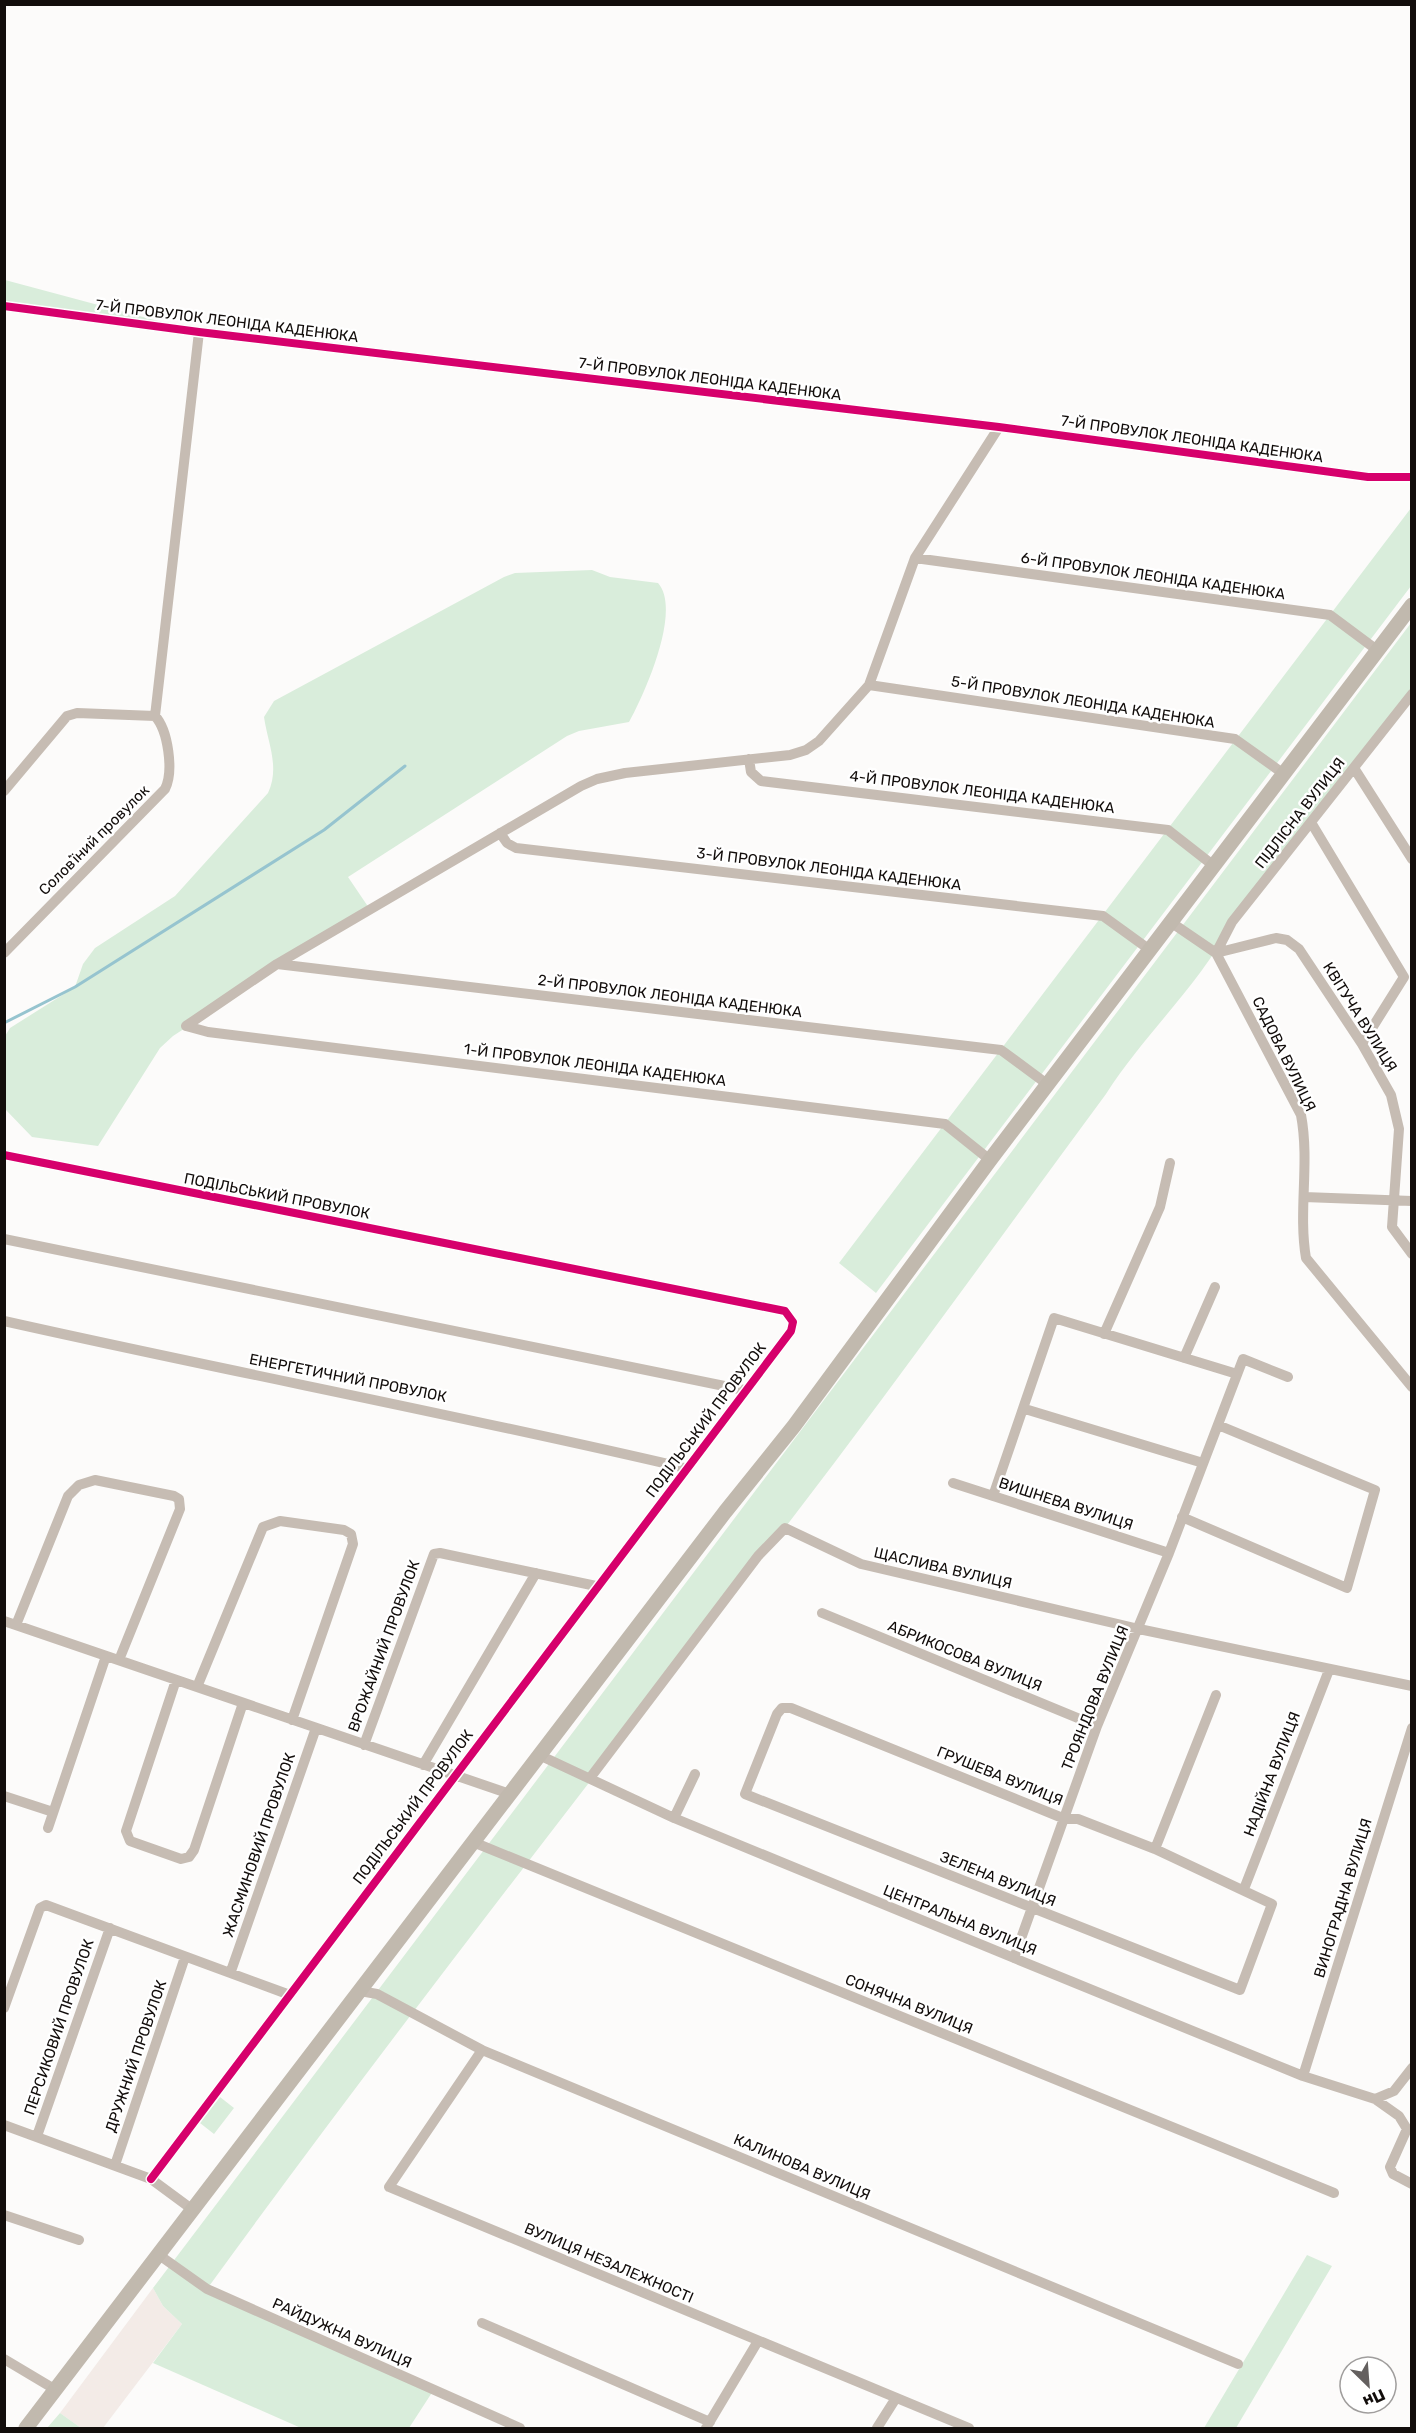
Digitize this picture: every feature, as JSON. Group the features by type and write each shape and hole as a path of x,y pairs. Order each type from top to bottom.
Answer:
{"highway":[{"path":"26,2428 539,1755 794,1426 1047,1084 1172,923 1412,604"}],"street":[{"name":"7-Й ПРОВУЛОК ЛЕОНІДА КАДЕНЮКА","path":"4,306 199,332 999,427 1368,477 1412,477"},
{"path":"4,790 68,716 77,713 155,716 199,332"},
{"path":"277,964 597,778 790,755 813,746 868,685 915,558 999,427"},
{"name":"6-Й ПРОВУЛОК ЛЕОНІДА КАДЕНЮКА","path":"915,558 1330,615 1377,650"},
{"name":"5-Й ПРОВУЛОК ЛЕОНІДА КАДЕНЮКА","path":"868,685 1235,740 1284,774"},
{"name":"ПІДЛІСНА ВУЛИЦЯ","path":"1216,953 1232,922 1312,824 1412,694"},
{"path":"1404,704 1412,716"},
{"name":"Соловʼїний провулок","path":"6,946 165,789 169,770 162,726 155,716"},
{"name":"4-Й ПРОВУЛОК ЛЕОНІДА КАДЕНЮКА","path":"749,759 751,772 761,781 1168,830 1215,866"},
{"path":"1354,768 1412,859"},
{"path":"1312,824 1404,977 1362,1044"},
{"name":"3-Й ПРОВУЛОК ЛЕОНІДА КАДЕНЮКА","path":"500,833 507,843 516,848 1103,916 1150,950"},
{"path":"1172,923 1216,953"},
{"name":"КВІТУЧА ВУЛИЦЯ","path":"1216,953 1276,938 1287,940 1299,949 1362,1044 1391,1095 1398,1116 1392,1227 1412,1254"},
{"name":"САДОВА ВУЛИЦЯ","path":"1216,953 1301,1115 1306,1140 1301,1231 1306,1258 1412,1387"},
{"name":"1-Й ПРОВУЛОК ЛЕОНІДА КАДЕНЮКА","path":"277,964 186,1026 208,1032 468,1066 945,1124 990,1160"},
{"name":"2-Й ПРОВУЛОК ЛЕОНІДА КАДЕНЮКА","path":"277,964 1001,1050 1047,1084"},
{"name":"ПОДІЛЬСЬКИЙ ПРОВУЛОК","path":"4,1155 785,1311 792,1318 791,1331 685,1468 151,2179"},
{"path":"1104,1334 1160,1208 1170,1163"},
{"path":"1304,1197 1412,1201"},
{"name":"ПОДІЛЬСЬКИЙ ПРОВУЛОК","path":"4,1239 744,1390"},
{"path":"1184,1358 1215,1287"},
{"path":"993,1496 1054,1318 1237,1374 1244,1359 1288,1377"},
{"name":"ЕНЕРГЕТИЧНИЙ ПРОВУЛОК","path":"4,1321 181,1360 496,1424 685,1468"},
{"name":"ТРОЯНДОВА ВУЛИЦЯ","path":"1014,1958 1097,1726 1139,1629 1237,1374"},
{"path":"1024,1409 1203,1463"},
{"path":"1182,1517 1347,1588 1375,1490 1218,1425"},
{"path":"119,1660 182,1503 174,1496 95,1480 79,1485 68,1496 8,1624 510,1794"},
{"name":"ВИШНЕВА ВУЛИЦЯ","path":"952,1483 1169,1553"},
{"path":"197,1687 263,1527 280,1521 344,1530 351,1534 353,1544 292,1720"},
{"name":"ЩАСЛИВА ВУЛИЦЯ","path":"590,1778 758,1556 785,1528 861,1564 1139,1629 1412,1686"},
{"name":"ВРОЖАЙНИЙ ПРОВУЛОК","path":"364,1745 434,1554 596,1586"},
{"path":"423,1765 536,1573"},
{"name":"АБРИКОСОВА ВУЛИЦЯ","path":"822,1613 1097,1726"},
{"path":"48,1828 106,1656"},
{"name":"НАДІЙНА ВУЛИЦЯ","path":"1244,1889 1329,1670"},
{"path":"176,1680 126,1831 130,1841 181,1859 189,1857 194,1850 243,1703"},
{"path":"1155,1849 1216,1695"},
{"name":"ГРУШЕВА ВУЛИЦЯ","path":"745,1794 777,1714 782,1708 791,1708 1065,1819 1078,1819 1155,1849 1272,1904 1240,1990"},
{"name":"ЖАСМИНОВИЙ ПРОВУЛОК","path":"231,1971 316,1728"},
{"name":"ВИНОГРАДНА ВУЛИЦЯ","path":"1303,2076 1412,1728"},
{"name":"ЦЕНТРАЛЬНА ВУЛИЦЯ","path":"539,1755 674,1818 1014,1958 1303,2076 1376,2099 1409,2126"},
{"path":"674,1818 695,1774"},
{"name":"ЗЕЛЕНА ВУЛИЦЯ","path":"745,1794 1240,1990"},
{"path":"4,1796 53,1812"},
{"name":"СОНЯЧНА ВУЛИЦЯ","path":"473,1842 1334,2193"},
{"path":"4,2008 40,1908 46,1905 185,1957 231,1971 290,1995"},
{"name":"ПЕРСИКОВИЙ ПРОВУЛОК","path":"37,2136 110,1928"},
{"name":"ДРУЖНИЙ ПРОВУЛОК","path":"115,2165 185,1957"},
{"name":"КАЛИНОВА ВУЛИЦЯ","path":"360,1991 377,1994 482,2050 1238,2364"},
{"name":"ВУЛИЦЯ НЕЗАЛЕЖНОСТІ","path":"482,2050 389,2187 969,2428"},
{"path":"1376,2099 1394,2091 1412,2068"},
{"path":"4,2125 151,2179 193,2210"},
{"path":"1409,2126 1390,2167 1393,2174 1412,2184"},
{"path":"4,2214 79,2240"},
{"name":"РАЙДУЖНА ВУЛИЦЯ","path":"159,2255 207,2289 520,2428"},
{"path":"482,2323 708,2425 758,2341"},
{"path":"4,2359 56,2390"},
{"path":"877,2428 896,2398"}],"shaded area":[{"path":"153,2288 163,2306 182,2324 103,2428 81,2428 60,2413"}],"green space":[{"path":"5,280 199,332 5,306"},
{"path":"1411,508 1411,586 876,1293 839,1263"},
{"path":"592,570 610,577 658,583 664,596 666,612 659,652 644,692 629,722 579,731 567,736 348,877 369,908 173,1036 160,1048 98,1146 32,1137 5,1109 5,1036 10,1028 75,987 83,964 95,948 175,896 268,793 273,765 264,717 274,701 504,577 515,573"},
{"path":"1411,623 1411,694 1232,922 1204,967 1121,1072 866,1421 421,2002 207,2289 433,2391 409,2428 301,2428 153,2363 182,2324 163,2306 153,2288"},
{"path":"220,2097 234,2108 214,2134 200,2123"},
{"path":"1307,2255 1332,2266 1236,2428 1204,2428"},
{"path":"60,2413 81,2428 47,2428"}],"waterway":[{"path":"4,1023 75,987 324,830 405,766"}],"cycle path":[{"path":"4,306 199,332 999,427 1368,477 1412,477"},
{"path":"4,1155 785,1311 793,1322 791,1331 151,2179"}]}
